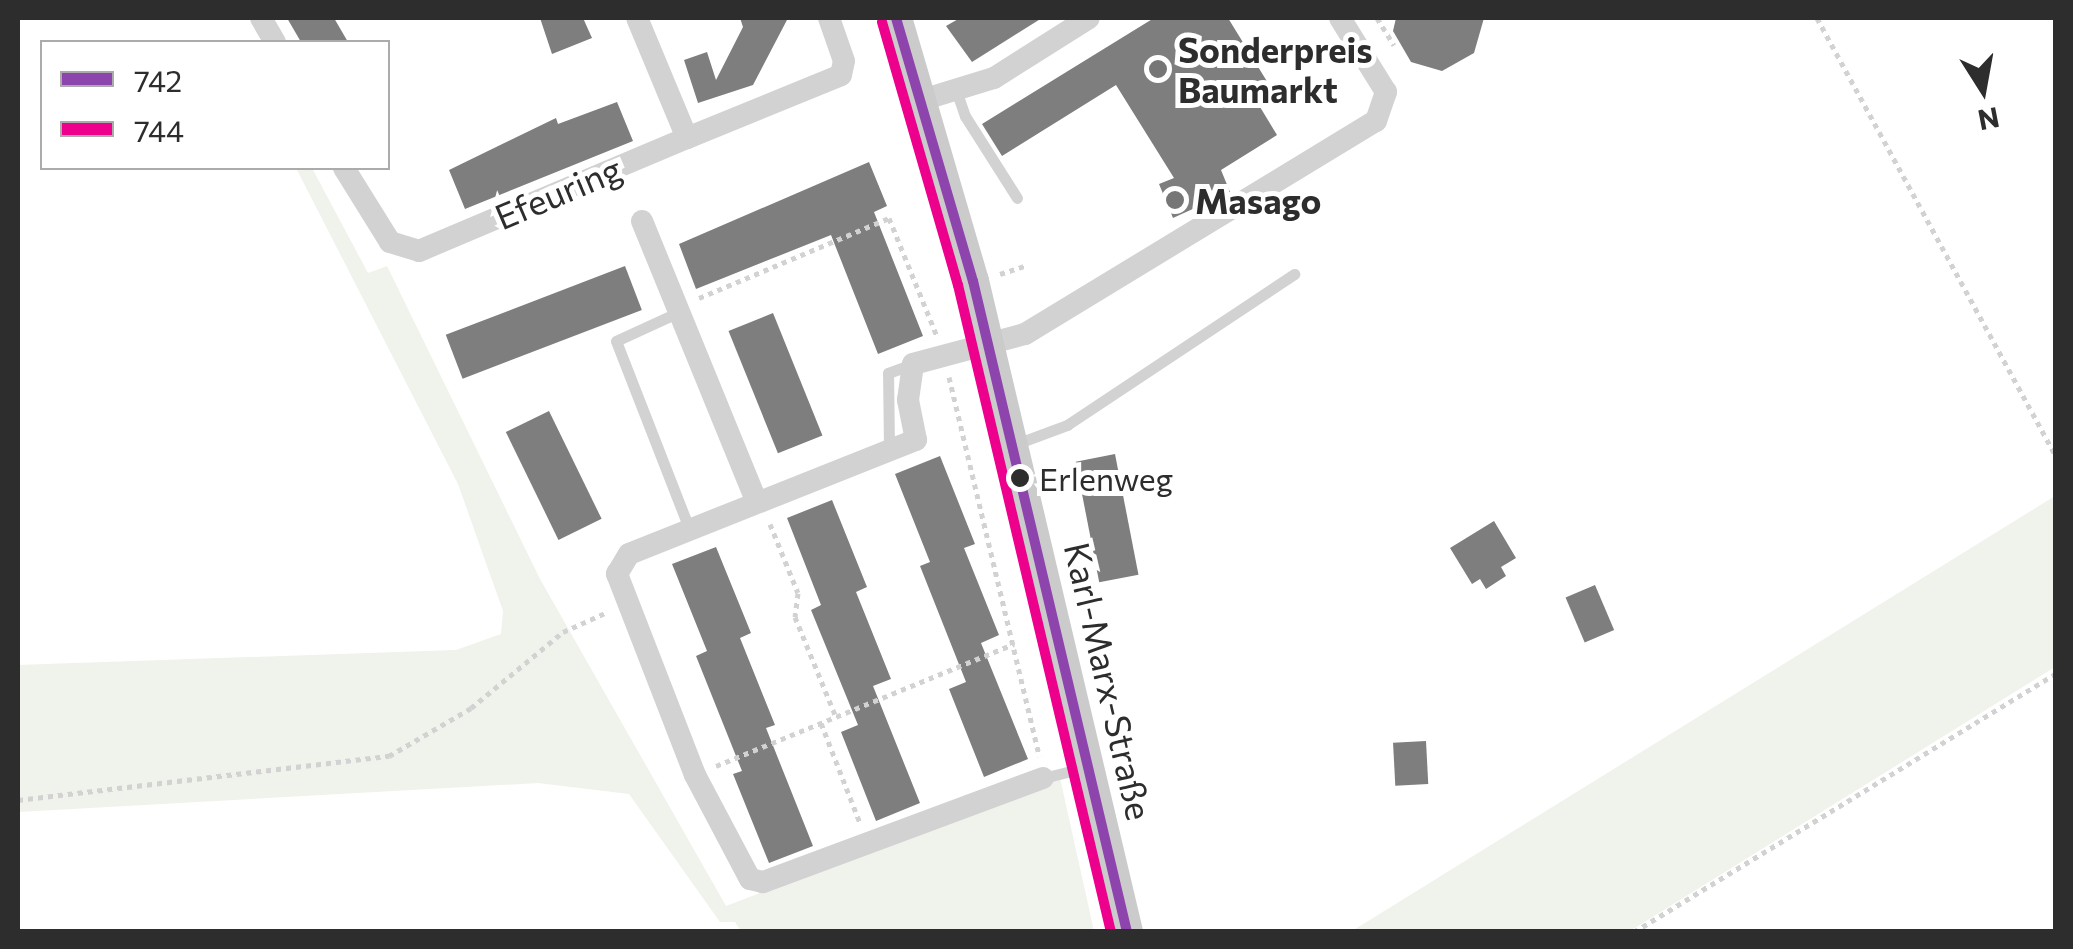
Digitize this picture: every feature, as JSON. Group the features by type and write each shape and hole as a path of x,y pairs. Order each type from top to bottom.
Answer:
{"main road":[{"name":"Karl-Marx-Straße","path":"896,18 922,100 1013,444 1127,932"}],"street":[{"path":"261,18 273,40"},
{"path":"637,18 687,138 842,75 844,61 830,18"},
{"path":"922,100 994,78 1089,18"},
{"path":"1044,778 763,882 750,880 695,775 617,574 629,554 916,440 908,400 913,364 1025,334 1376,121 1386,92 1340,18"},
{"name":"Efeuring","path":"345,170 390,242 419,250 687,138"},
{"path":"642,221 758,500"}],"lane":[{"path":"956,90 965,116 1017,198"},
{"path":"1013,444 1067,425 1294,274"},
{"path":"678,310 616,341 690,528"},
{"path":"1044,778 1088,767"}],"path":[{"path":"1377,18 1394,45"},
{"path":"1817,18 2056,456"},
{"path":"678,310 890,218 942,348"},
{"path":"1000,274 1024,266"},
{"path":"948,373 1044,778"},
{"path":"758,500 798,593 796,617 836,717"},
{"path":"18,800 389,756 472,708 563,632 628,602"},
{"path":"695,775 1014,644"},
{"path":"1634,932 2056,672"},
{"path":"821,723 869,844"}],"shaded area":[{"path":"297,170 313,170 368,273 387,266 540,579 726,906 1060,778 1094,931 741,931 735,922 720,922 629,794 538,783 18,812 18,665 456,650 501,634 503,611 458,484"},
{"path":"2055,496 2055,667 1630,931 1352,931"}],"building":[{"path":"287,18 334,18 347,40 300,40"},
{"path":"540,18 583,18 592,38 552,54"},
{"path":"740,18 788,18 753,85 698,103 684,60 707,52 716,80 743,27"},
{"path":"960,18 1042,18 972,62 946,26"},
{"path":"1154,18 1228,18 1273,91 1257,102 1277,135 1221,170 1230,192 1173,218 1159,184 1174,178 1116,85 1002,156 982,124"},
{"path":"1396,18 1484,18 1474,53 1442,71 1411,62 1393,31"},
{"path":"617,102 633,141 465,209 449,170 556,118 558,124"},
{"path":"869,162 887,206 874,212 923,336 878,354 831,235 696,289 679,244"},
{"path":"625,266 642,310 463,379 446,335"},
{"path":"773,313 822,435 778,453 728,331"},
{"path":"549,411 602,519 558,540 506,432"},
{"path":"1115,454 1138,575 1099,582 1076,462"},
{"path":"940,456 975,544 964,548 999,635 981,643 1028,759 984,777 949,689 966,682 920,566 930,562 895,474"},
{"path":"832,500 867,587 856,592 891,679 873,686 920,803 876,821 841,732 858,725 811,610 821,605 787,518"},
{"path":"1494,521 1516,558 1501,567 1506,576 1486,589 1480,579 1472,584 1450,548"},
{"path":"716,547 751,633 740,638 775,725 766,728 813,846 769,863 733,774 742,771 696,656 707,651 672,564"},
{"path":"1595,585 1614,630 1585,643 1566,598"},
{"path":"1426,741 1428,784 1395,786 1393,743"}],"transit line":[{"name":"742","path":"896,18 973,281 1127,932"},
{"name":"744","path":"882,22 958,285 1111,932"}],"place":[{"name":"Sonderpreis Baumarkt","path":"1158,69"},
{"name":"Masago","path":"1175,200"},
{"name":"Erlenweg","path":"1020,478"}]}
